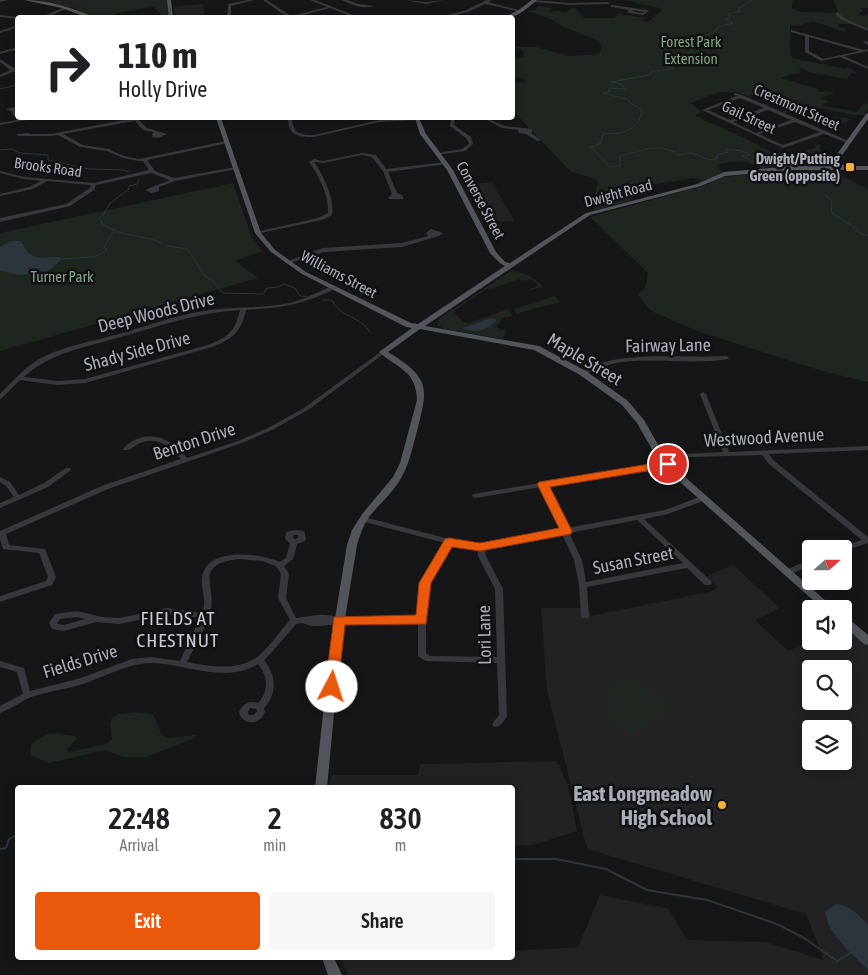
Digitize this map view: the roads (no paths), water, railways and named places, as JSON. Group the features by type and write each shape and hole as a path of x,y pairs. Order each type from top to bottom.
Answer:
{"main road":[{"path":"26,0 66,8 86,15"},
{"path":"169,0 169,15"},
{"path":"512,15 534,1"},
{"path":"829,168 867,118"},
{"name":"Williams Street","path":"219,120 258,233 267,246 288,262 332,288 417,328"},
{"name":"Converse Street","path":"418,120 423,134 446,163 497,258 511,266"},
{"path":"834,162 847,168"},
{"name":"Dwight Road","path":"384,352 577,220 594,212 699,186 724,174 788,168 868,168"},
{"path":"499,273 497,258 519,260"},
{"path":"436,315 434,325 445,332"},
{"name":"Maple Street","path":"417,328 536,348 583,373 625,403 641,422 668,464 820,600"},
{"path":"320,785 339,621 352,545 364,519 397,478 404,463 422,400 422,390 417,378 384,352"},
{"path":"852,628 868,641"},
{"path":"329,960 335,975"}],"street":[{"path":"0,1 6,0"},
{"path":"229,15 228,5 252,0"},
{"path":"265,0 285,15"},
{"path":"312,0 352,15"},
{"path":"344,0 360,5"},
{"path":"408,0 426,4 442,0"},
{"path":"542,0 549,2"},
{"path":"450,15 488,1 521,11"},
{"path":"534,1 570,4 609,3 619,12 624,9 631,10"},
{"path":"296,15 330,7"},
{"path":"48,15 66,8"},
{"path":"837,13 868,30"},
{"path":"0,16 15,18"},
{"path":"0,32 15,27"},
{"path":"792,31 866,50"},
{"path":"807,35 807,51 816,58 826,60 866,50"},
{"path":"0,53 15,49"},
{"path":"842,56 868,68"},
{"path":"0,60 15,69"},
{"path":"0,76 15,69"},
{"name":"Crestmont Street","path":"735,94 849,142"},
{"name":"Gail Street","path":"741,96 704,110 783,147 824,132"},
{"path":"729,122 768,108"},
{"path":"0,124 19,120"},
{"path":"27,135 60,134 131,120"},
{"path":"137,120 145,129 156,133"},
{"path":"290,120 290,125 295,133 307,136 366,124 400,120"},
{"path":"361,120 366,124"},
{"path":"438,154 463,150 471,144 467,136 452,125 453,120"},
{"path":"489,120 504,127 519,129 520,132 527,133 539,140"},
{"path":"756,134 795,120"},
{"path":"60,134 82,146 108,150 131,159 145,160 226,142"},
{"path":"258,233 296,226 329,215 331,208 316,166 312,161 323,162 370,154 376,158 385,172 395,194"},
{"path":"145,160 152,171"},
{"path":"385,172 446,163"},
{"path":"156,188 174,180 236,168"},
{"path":"0,220 68,205 92,189 94,184 152,171 174,180"},
{"name":"Brooks Road","path":"0,172 45,181 94,184"},
{"path":"0,195 33,188 45,181"},
{"path":"288,262 325,250 404,245 431,236"},
{"name":"Deep Woods Drive","path":"0,397 3,391 42,360 71,349 193,315 215,311 282,307 301,303 332,288"},
{"name":"Shady Side Drive","path":"18,378 58,383 84,382 202,349 220,342 234,333 241,324 243,310"},
{"name":"Benton Drive","path":"1,533 94,492 247,440 282,424 306,409 384,352"},
{"name":"Fairway Lane","path":"583,373 606,362 726,358"},
{"path":"703,394 727,454"},
{"path":"126,449 140,441 159,440 174,446 185,460"},
{"name":"Westwood Avenue","path":"662,457 868,448"},
{"path":"764,452 771,462 868,540 852,547"},
{"path":"475,496 668,464"},
{"path":"0,506 52,481 68,470"},
{"path":"0,479 8,484 18,498"},
{"path":"543,484 578,560 583,585 584,616"},
{"path":"364,519 449,542 480,547 675,510 704,498"},
{"path":"638,517 708,583"},
{"path":"0,599 49,582 52,577 42,551 6,547 1,533"},
{"path":"281,565 289,559 294,542"},
{"path":"449,542 425,583 422,655 429,659 500,660"},
{"name":"Lori Lane","path":"480,547 482,556 499,589 500,660 504,716 496,724"},
{"path":"183,663 209,601 206,577 215,564 228,558 242,557 270,560 281,565 285,574 282,598 299,620 330,618 339,621 422,620"},
{"name":"Susan Street","path":"583,585 688,564"},
{"path":"789,572 802,566"},
{"path":"95,619 125,620 168,611 204,616"},
{"name":"Fields Drive","path":"0,710 27,694 79,682 129,663 151,660 183,663 221,671 242,668 259,660 299,620"},
{"path":"259,660 266,671 270,689 267,700 259,707"},
{"path":"0,665 21,670 27,694"}],"waterway":[{"path":"752,0 738,9 740,11 728,14 730,17 727,19 733,23 716,28 717,30 705,36 706,39 691,50 691,53 682,56 683,59 673,60 681,64 667,67 674,69 652,71 649,75 611,82 621,84 625,89 608,88 610,91 603,93 629,100 630,103 642,110 640,117 634,127 623,132 603,134 601,143 591,147 610,167 620,166 620,156 657,148 671,151 678,155 692,153 709,160 717,159 717,155 728,152 726,149 742,151 751,155 742,156 764,167"},
{"path":"0,89 15,86"},
{"path":"0,150 12,149 20,153 48,155 48,160 89,169 129,172"},
{"path":"775,172 792,175 787,179 800,184"},
{"path":"114,230 103,225 99,218 104,214 110,203 129,189 129,186 137,184 139,179"},
{"path":"825,195 831,200 832,213 859,230 855,231 868,236"},
{"path":"61,259 95,257 107,250 104,247 114,230"},
{"path":"114,230 151,239 163,244"},
{"path":"167,246 187,249 205,276 212,280 223,293 263,294 267,288 278,287 284,284 295,288 300,296 308,297"},
{"path":"323,300 332,300 340,310 361,323 370,332"},
{"path":"0,849 6,848 9,839 15,836"},
{"path":"515,859 556,859 606,869 647,890 707,900 777,924 804,938 837,961 852,952"}],"place":[{"name":"Dwight/Putting Green (opposite)","path":"850,167"},
{"name":"East Longmeadow High School","path":"722,805"}],"district":[{"name":"FIELDS AT CHESTNUT","path":"178,629"}],"park label":[{"name":"Forest Park Extension","path":"691,50"},
{"name":"Turner Park","path":"62,276"}]}
